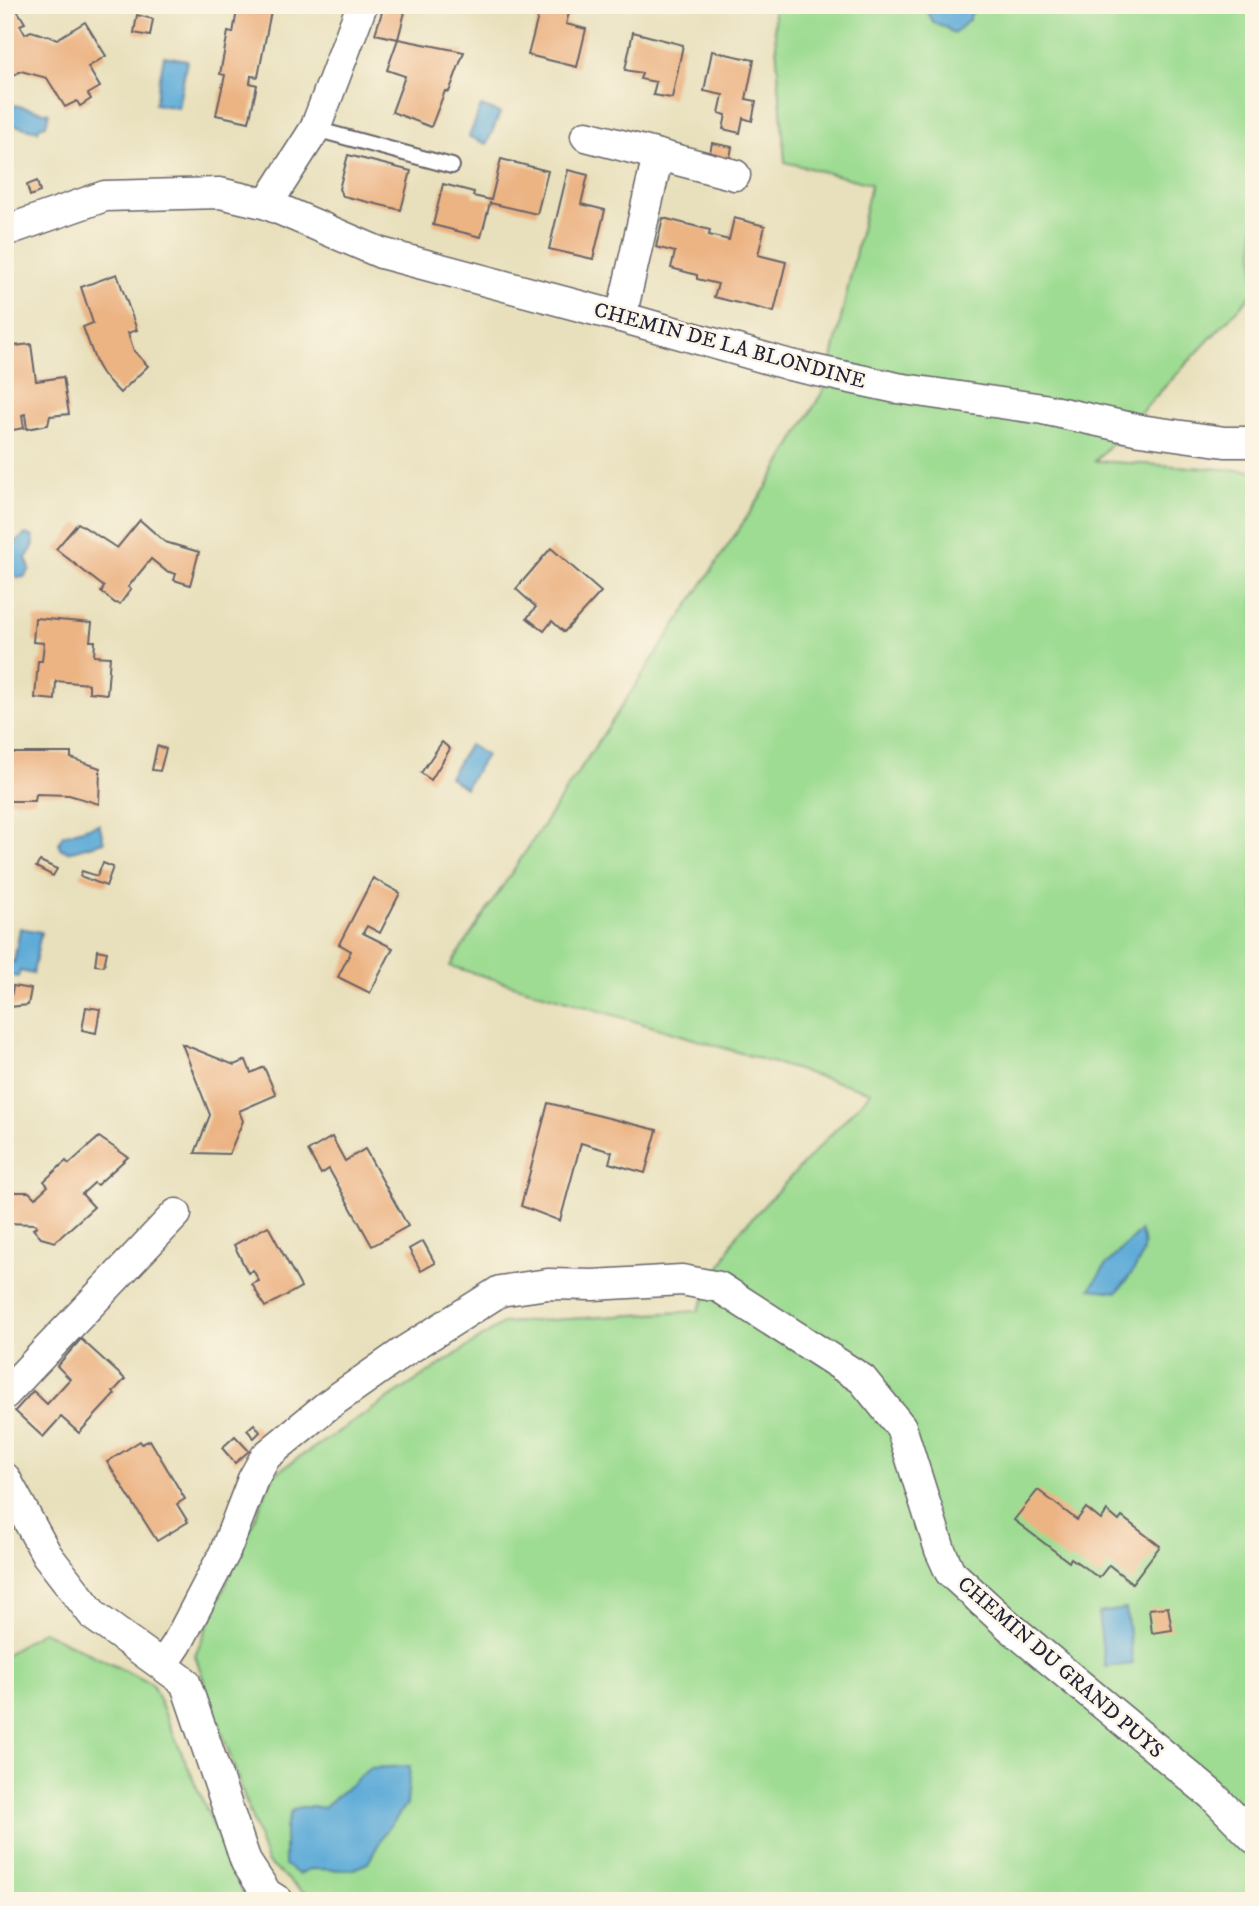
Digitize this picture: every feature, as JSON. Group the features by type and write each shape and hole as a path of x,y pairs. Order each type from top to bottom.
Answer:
{"street":[{"path":"267,204 315,130 362,5"},
{"path":"586,136 735,175"},
{"path":"621,317 658,155"},
{"name":"CHEMIN DE LA BLONDINE","path":"5,231 105,196 220,193 267,204 381,253 790,365 897,387 1043,409 1140,430 1225,442 1254,442"},
{"path":"5,1394 176,1214"},
{"name":"CHEMIN DU GRAND PUYS","path":"163,1665 177,1644 225,1552 253,1479 266,1456 328,1405 405,1351 500,1291 548,1284 593,1285 682,1280 719,1287 862,1379 901,1427 940,1549 950,1572 1019,1635 1212,1796 1254,1838"},
{"path":"5,1478 47,1555 94,1616 185,1682 246,1862 267,1894 278,1901"}],"lane":[{"path":"315,130 452,166"}],"green space":[{"path":"773,5 1254,5 1254,292 1095,461 1254,471 1254,1901 333,1901 302,1891 267,1862 195,1655 274,1474 504,1323 698,1311 737,1234 871,1092 450,966 766,488 826,386 871,184 785,162"},
{"path":"43,1631 152,1684 246,1901 5,1901 5,1655"}],"water":[{"path":"925,5 974,6 969,20 954,34 944,26 933,23"},
{"path":"164,56 187,60 178,108 155,104"},
{"path":"5,103 49,113 46,125 39,127 38,131 5,123"},
{"path":"481,106 500,113 487,144 469,137"},
{"path":"25,534 32,536 34,542 26,558 30,569 24,577 17,578 11,569 8,555"},
{"path":"469,745 486,755 465,788 449,777"},
{"path":"99,824 104,842 68,852 60,848 63,835"},
{"path":"20,928 41,932 33,974 20,971 18,977 5,975 7,961 14,962"},
{"path":"1140,1231 1143,1239 1142,1256 1117,1292 1090,1289 1105,1266"},
{"path":"1126,1609 1133,1664 1105,1667 1098,1613"},
{"path":"410,1766 407,1804 386,1831 368,1863 351,1870 310,1869 299,1874 285,1865 285,1828 291,1811 300,1807 324,1807 370,1768"}],"building":[{"path":"5,5 14,5 25,23 20,25 25,34 31,31 57,39 85,22 106,56 88,67 100,87 88,94 91,99 80,106 77,101 65,107 47,78 21,71 5,80"},
{"path":"238,5 272,6 258,77 251,76 250,83 257,85 249,122 216,115 225,75 220,74 228,32 233,33"},
{"path":"541,5 570,9 566,24 586,29 577,67 528,55"},
{"path":"384,6 405,12 398,39 375,34"},
{"path":"137,15 153,19 150,36 134,33"},
{"path":"633,32 683,45 672,98 653,95 656,82 640,79 642,73 625,70"},
{"path":"398,39 464,52 449,92 445,91 431,127 392,112 405,76 387,70"},
{"path":"712,51 754,60 746,99 756,101 752,121 743,118 740,133 723,129 726,115 719,113 723,95 704,91"},
{"path":"712,143 732,147 729,163 709,158"},
{"path":"348,155 411,171 401,210 343,196 339,189"},
{"path":"501,159 548,171 537,214 490,203 481,237 433,225 443,184 474,192 473,196 491,200"},
{"path":"568,170 588,175 581,204 605,210 593,259 549,249"},
{"path":"37,181 40,192 30,196 27,185"},
{"path":"663,218 710,230 709,235 729,240 734,218 765,226 758,255 786,262 774,312 714,297 718,284 671,268 675,252 656,247"},
{"path":"117,274 137,330 128,333 134,351 148,366 120,393 97,365 83,327 93,323 81,287"},
{"path":"31,344 36,381 63,377 69,414 50,416 48,425 27,429 25,414 22,415 24,428 7,431 5,347"},
{"path":"140,520 165,542 199,552 190,585 174,580 176,574 166,571 151,559 128,587 131,589 120,604 115,603 101,592 104,587 56,549 78,523 117,548"},
{"path":"551,548 601,592 564,632 552,621 544,631 527,618 536,607 516,589"},
{"path":"35,618 92,623 90,641 95,641 94,656 110,657 107,694 89,692 89,684 56,681 55,700 35,698 38,661 42,661 44,643 33,642"},
{"path":"442,742 450,749 431,780 421,773"},
{"path":"157,746 166,749 160,771 152,770"},
{"path":"5,753 71,753 71,758 100,768 99,804 69,795 36,794 35,801 5,801"},
{"path":"40,861 57,869 53,876 36,867"},
{"path":"103,863 113,867 106,886 80,876 82,871 97,876"},
{"path":"373,878 400,893 380,933 367,926 363,933 393,948 370,993 338,977 351,951 339,944"},
{"path":"97,950 107,952 104,966 95,965"},
{"path":"13,986 31,989 28,1005 9,1007"},
{"path":"86,1007 100,1009 96,1033 82,1030"},
{"path":"182,1044 234,1065 246,1060 251,1073 264,1067 276,1095 239,1111 243,1121 229,1154 195,1153 210,1115"},
{"path":"548,1103 657,1130 645,1173 609,1163 612,1152 581,1143 560,1221 521,1206"},
{"path":"99,1137 128,1157 97,1185 94,1183 82,1194 94,1207 55,1242 41,1238 33,1229 37,1226 35,1224 5,1223 5,1198 12,1192 29,1192 35,1198 48,1186 44,1181 66,1161 69,1164"},
{"path":"332,1137 345,1161 365,1149 408,1226 372,1246 329,1169 321,1174 308,1151"},
{"path":"268,1226 301,1287 265,1307 252,1284 259,1281 253,1270 248,1273 234,1245"},
{"path":"423,1241 435,1263 421,1271 409,1249"},
{"path":"81,1339 125,1379 113,1392 115,1394 79,1433 61,1417 43,1437 15,1411 33,1391 47,1404 70,1379 57,1366"},
{"path":"254,1424 260,1432 254,1438 247,1430"},
{"path":"235,1436 249,1451 235,1463 222,1448"},
{"path":"150,1440 185,1499 177,1504 188,1522 157,1541 107,1462 140,1441 142,1444"},
{"path":"1038,1490 1077,1520 1086,1508 1101,1520 1107,1511 1119,1521 1122,1517 1160,1546 1132,1583 1109,1565 1099,1578 1071,1558 1069,1562 1014,1520"},
{"path":"1168,1607 1172,1630 1152,1633 1149,1609"}]}
